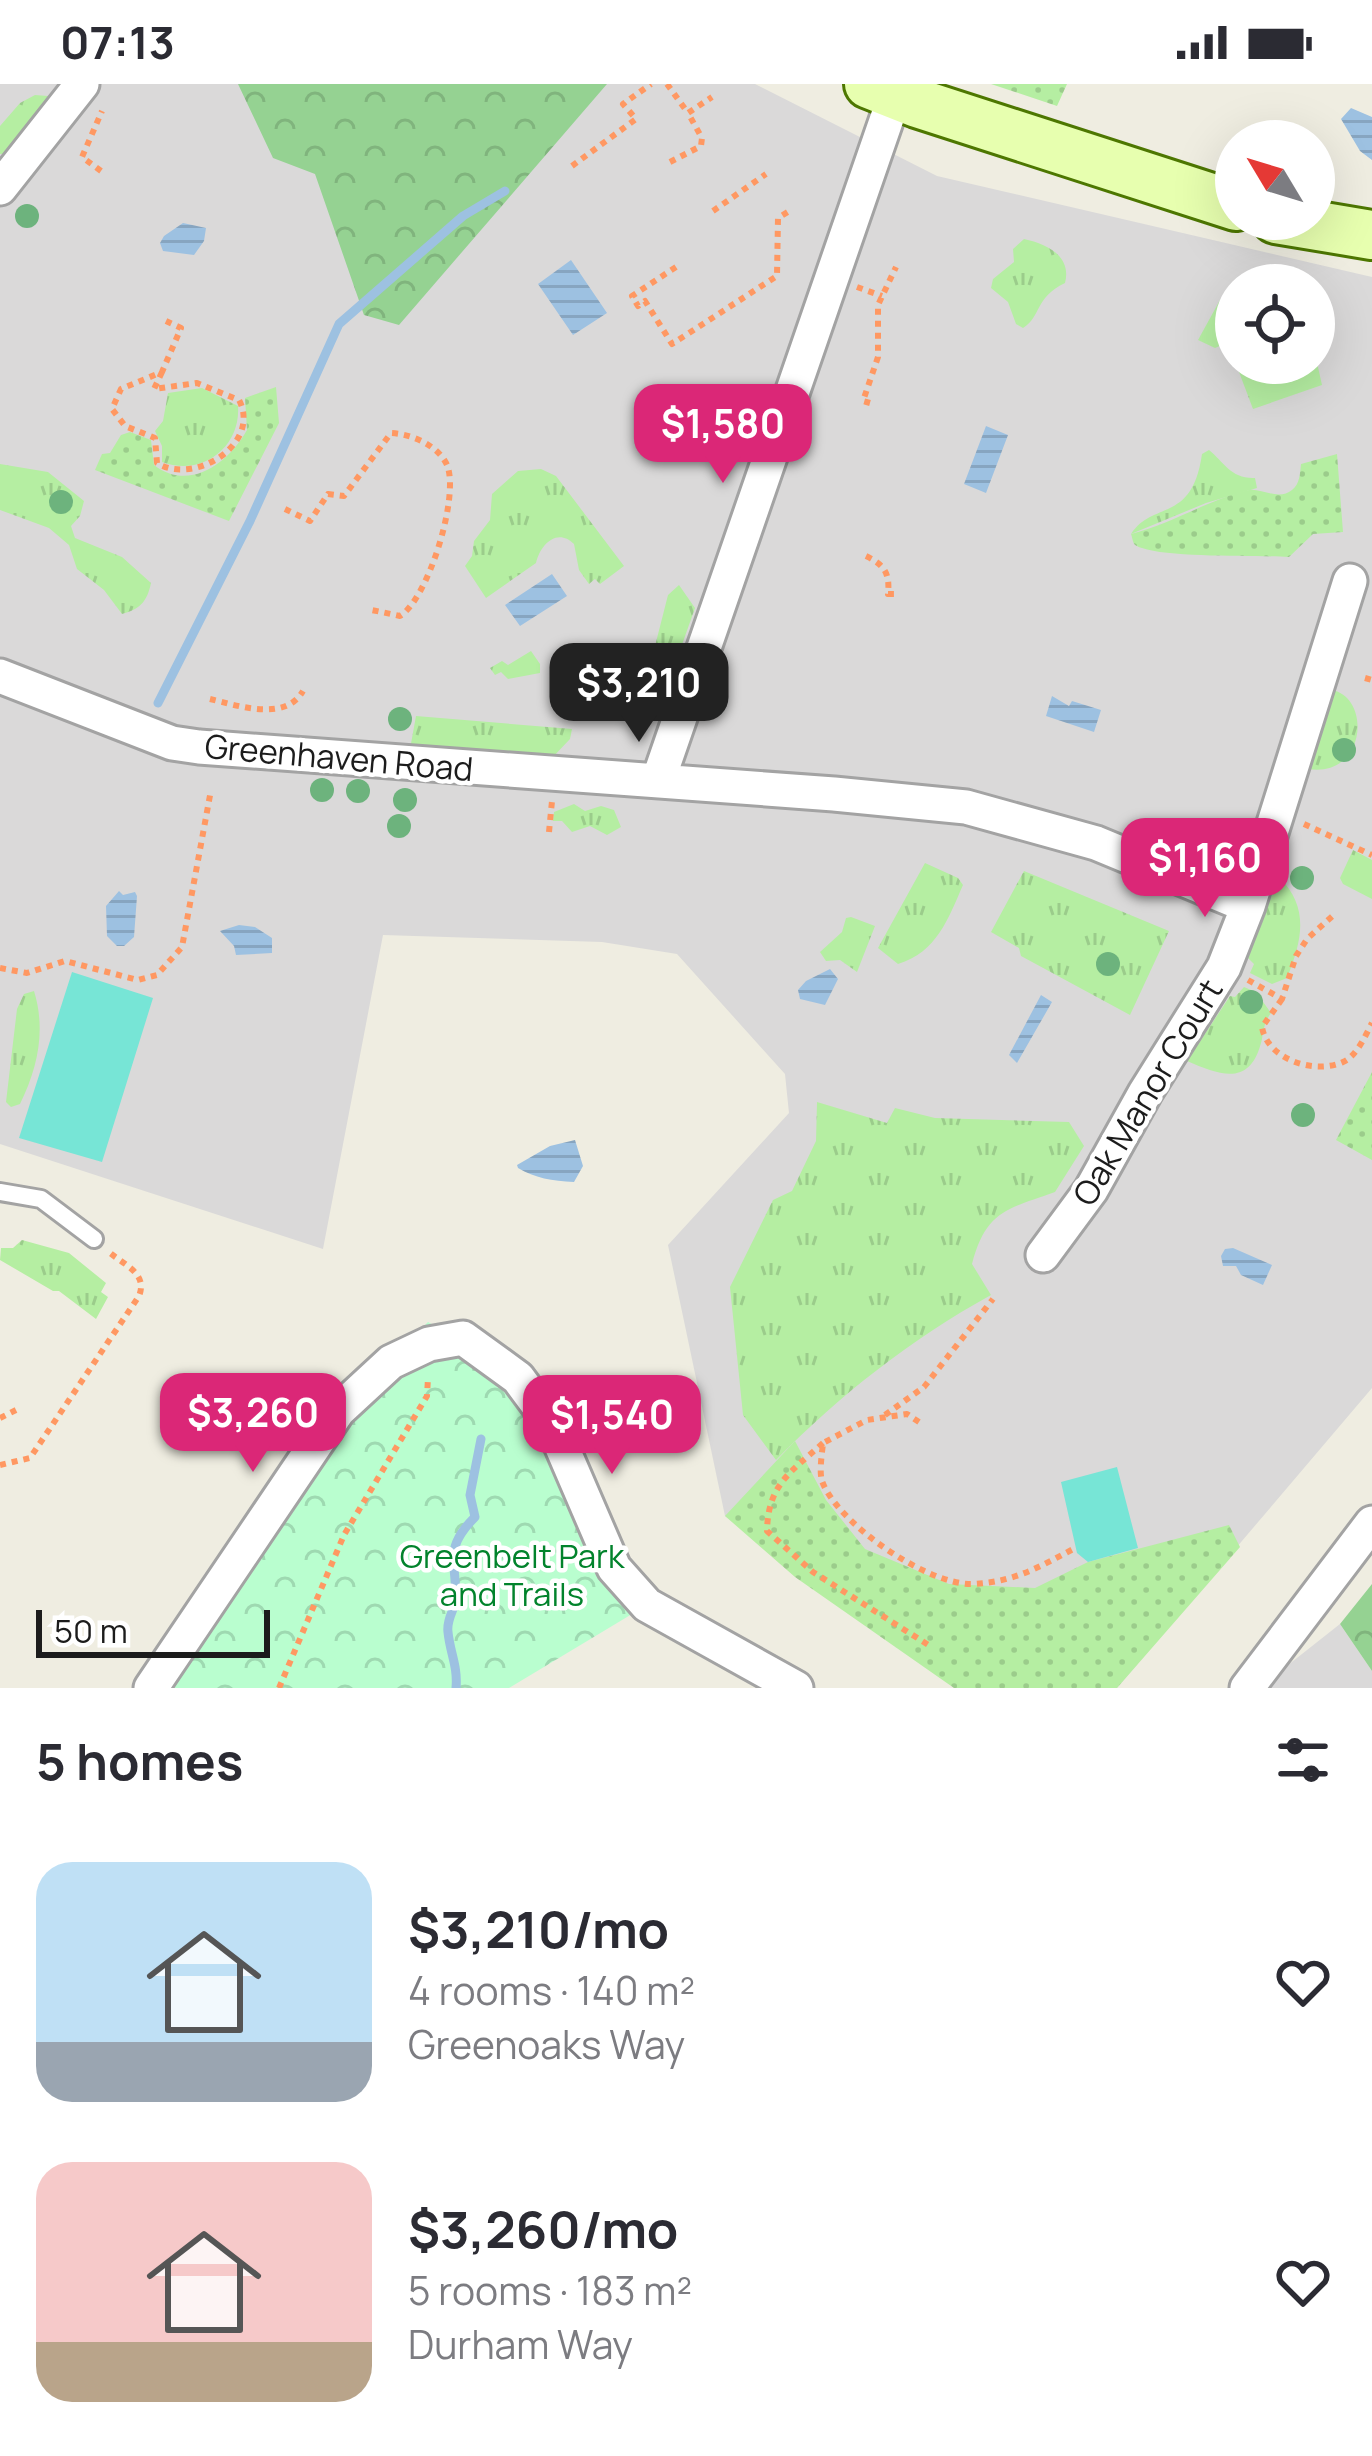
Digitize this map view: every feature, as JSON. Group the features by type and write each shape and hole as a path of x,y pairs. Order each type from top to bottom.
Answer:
{"main road":[{"path":"882,90 1215,199"},
{"path":"1335,229 1372,235"}],"street":[{"path":"0,188 93,90"},
{"path":"658,781 882,90"},
{"name":"Oak Manor Court","path":"1043,1255 1091,1190 1224,968 1350,581"},
{"name":"Greenhaven Road","path":"0,676 172,743 966,807 1096,843 1247,906"},
{"path":"151,1688 338,1411 391,1362 429,1344 463,1338 518,1378 552,1424 614,1568 647,1605 796,1688"},
{"path":"1246,1688 1372,1523"}],"lane":[{"path":"0,1192 41,1199 94,1239"}],"path":[{"path":"572,166 636,119 623,104 651,84"},
{"path":"667,84 702,138 701,146 670,162"},
{"path":"93,90 100,122 82,157 101,171"},
{"path":"688,113 712,97"},
{"path":"713,211 766,174"},
{"path":"676,267 632,296 638,306 646,301 672,344 777,276 778,218 791,210"},
{"path":"870,404 863,400 878,357 878,305 896,267"},
{"path":"849,284 882,296"},
{"path":"162,372 121,389 112,409 125,426 154,438 157,463 178,473 198,469 230,447 242,428 244,410 238,400 197,383 154,389 162,372 182,328 166,321"},
{"path":"285,509 310,521 328,494 344,496 391,433 428,444 446,461 450,480 445,524 419,597 400,616 367,609"},
{"path":"866,556 884,567 888,594 895,594"},
{"path":"210,699 280,709 297,702 303,691"},
{"path":"0,968 27,973 65,961 138,980 157,975 169,965 182,947 211,790"},
{"path":"1277,811 1372,855"},
{"path":"1336,914 1306,939 1262,1027 1263,1036 1274,1051 1310,1067 1344,1062 1360,1046 1372,1023"},
{"path":"0,1465 30,1458 139,1296 143,1286 139,1274 94,1239"},
{"path":"883,1418 924,1387 993,1299"},
{"path":"279,1688 344,1535 428,1396 429,1344"},
{"path":"0,1418 16,1410"},
{"path":"919,1422 907,1414 867,1420 823,1443 778,1483 768,1510 767,1531 813,1572 930,1646"},
{"path":"823,1443 821,1479 851,1524 906,1562 964,1584 1015,1580 1077,1547"}],"shaded area":[{"path":"0,84 755,84 937,176 1316,264 1215,264 1215,384 1335,384 1335,268 1372,277 1372,1388 1117,1688 955,1688 725,1516 668,1245 789,1113 785,1074 677,954 602,942 383,935 323,1249 0,1144"},
{"path":"1351,108 1372,117 1372,160 1360,151 1341,119"},
{"path":"183,223 206,228 194,255 163,251 164,236"},
{"path":"571,260 607,313 573,335 538,284"},
{"path":"986,426 1008,435 986,493 964,484"},
{"path":"552,574 567,596 520,626 505,605"},
{"path":"1052,696 1069,706 1072,701 1101,710 1094,732 1046,716"},
{"path":"119,891 137,896 134,937 124,946 107,936 106,906"},
{"path":"239,925 255,927 272,938 272,953 236,955 220,931"},
{"path":"830,969 838,979 825,1005 800,999 798,990 806,981"},
{"path":"72,972 153,998 102,1162 19,1138"},
{"path":"1041,995 1052,1002 1017,1063 1009,1055"},
{"path":"575,1140 583,1166 574,1182 518,1168 550,1146"},
{"path":"1225,1249 1272,1265 1263,1285 1241,1275 1236,1266 1223,1266 1221,1256"},
{"path":"1117,1467 1138,1548 1088,1562 1077,1553 1061,1482"},
{"path":"1340,1624 1372,1671 1372,1688 1259,1688"}],"green space":[{"path":"238,84 607,84 399,325 364,315 315,174 273,158"},
{"path":"991,84 1067,84 1057,106"},
{"path":"35,95 50,100 0,154 0,126 20,103"},
{"path":"1024,239 1056,253 1066,274 1065,283 1048,295 1023,328 1016,324 1008,302 991,288 993,279 1014,262 1013,249"},
{"path":"1215,309 1215,348 1198,340"},
{"path":"1244,384 1322,384 1322,385 1253,409"},
{"path":"276,387 279,423 229,521 95,470 102,454 110,453 121,435 130,432 151,440 154,465 167,473 181,476 207,470 229,454 247,430 245,398"},
{"path":"202,388 238,406 233,434 226,446 204,462 177,466 162,462 155,431 163,421 168,393"},
{"path":"1209,450 1234,473 1255,478 1257,488 1131,534 1150,517 1181,501 1197,476 1202,454"},
{"path":"1337,454 1343,532 1313,534 1289,557 1172,553 1134,543 1131,534 1234,494 1249,490 1287,493 1297,485 1301,464"},
{"path":"0,464 48,472 84,501 71,526 75,538 122,557 151,583 142,604 122,614 104,590 77,569 69,545 49,528 0,510"},
{"path":"541,469 556,476 624,566 600,584 595,579 589,584 579,570 574,544 556,538 541,550 536,563 486,598 465,566 474,541 490,520 492,494 518,471"},
{"path":"679,585 695,608 667,687 642,697 636,683 640,668 654,650 668,595"},
{"path":"531,651 540,673 508,679 490,668 502,661 508,665"},
{"path":"1332,690 1353,707 1357,736 1342,762 1327,769 1308,769"},
{"path":"416,716 572,729 570,739 551,759 410,749"},
{"path":"574,804 585,811 601,806 614,810 621,827 607,835 590,826 572,832 562,821 553,821 554,812"},
{"path":"1353,850 1372,860 1372,899 1340,878"},
{"path":"925,863 963,885 932,943 898,964 878,948"},
{"path":"1024,871 1169,931 1130,1015 1021,956 1019,948 991,932"},
{"path":"1279,877 1295,901 1300,925 1287,978 1272,984 1250,973 1254,964 1248,958"},
{"path":"851,917 875,926 857,972 840,960 826,961 820,952"},
{"path":"1244,987 1256,992 1271,1013 1251,1065 1234,1074 1187,1061 1230,996"},
{"path":"34,991 40,1034 36,1062 20,1104 11,1107 6,1102 17,1009 24,994"},
{"path":"1372,1072 1372,1160 1336,1140"},
{"path":"817,1102 887,1123 895,1108 935,1118 1069,1122 1084,1146 1055,1192 1001,1214 984,1232 972,1264 991,1295 877,1370 776,1460 743,1415 730,1287 773,1200 792,1191 816,1141"},
{"path":"22,1240 69,1253 106,1283 101,1292 108,1297 96,1319 59,1291 0,1260 1,1248 13,1248"},
{"name":"Greenbelt Park and Trails","path":"428,1322 518,1378 647,1605 509,1688 161,1688 338,1411"},
{"path":"795,1441 826,1500 865,1549 949,1584 1035,1588 1088,1562 1229,1525 1240,1547 1117,1688 954,1688 795,1577 725,1516"},
{"path":"1372,1584 1372,1671 1340,1624"}],"waterway":[{"path":"158,703 250,521 339,324 463,216 505,191"},
{"path":"456,1688 448,1627 456,1596 454,1554 459,1537 475,1517 470,1495 481,1439"}]}
